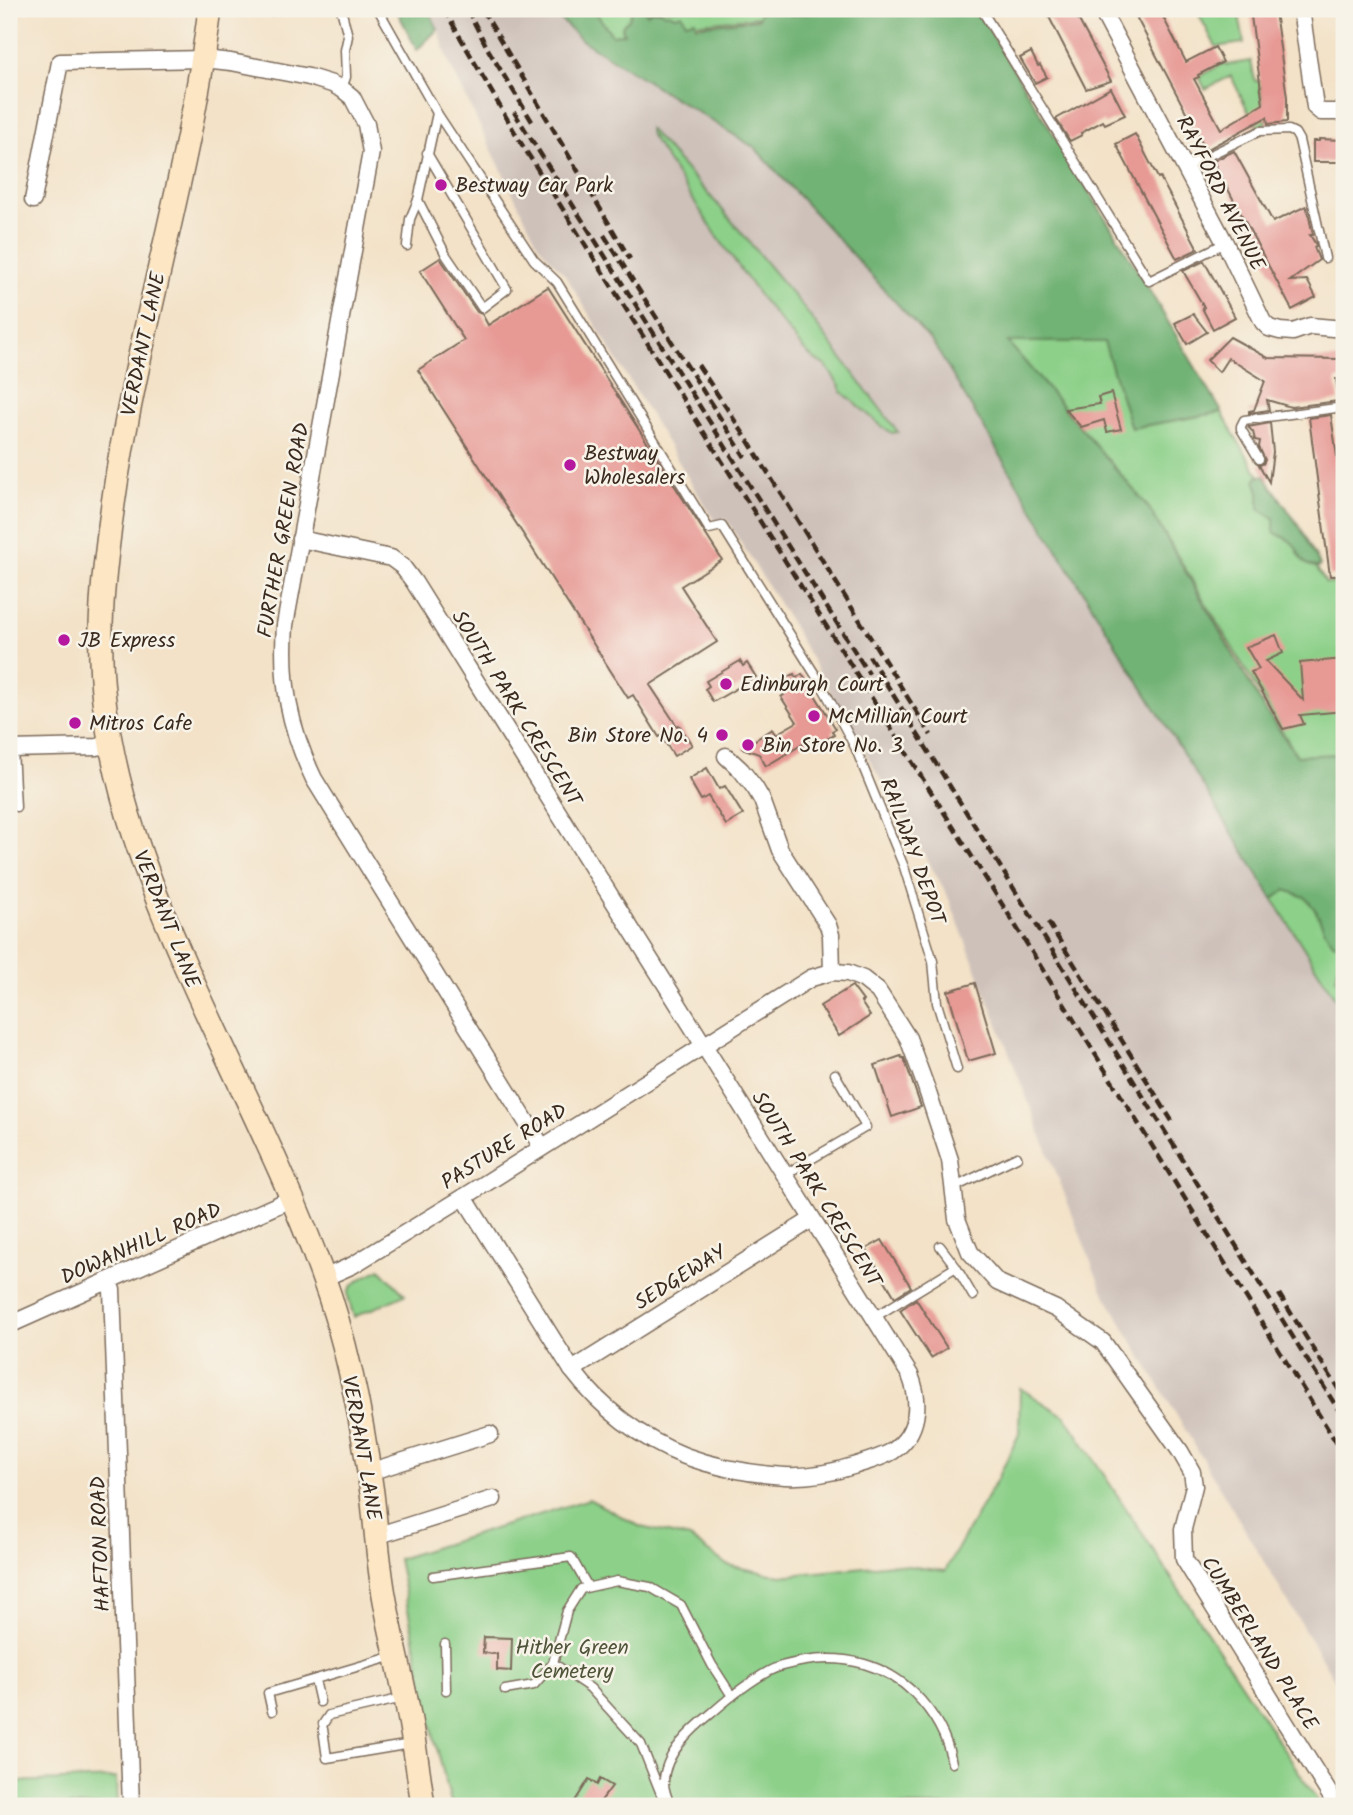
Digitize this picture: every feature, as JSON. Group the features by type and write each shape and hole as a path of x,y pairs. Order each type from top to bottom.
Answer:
{"street":[{"name":"VERDANT LANE","path":"210,9 192,120 136,371 118,467 103,589 101,657 104,699 126,811 149,881 291,1199 324,1278 335,1313 347,1359 369,1472 384,1594 406,1698 423,1806"},
{"name":"RAYFORD AVENUE","path":"1101,9 1225,243 1263,322 1269,328 1293,332 1310,326 1344,328"},
{"path":"1301,9 1317,109 1323,112 1344,112"},
{"path":"33,200 60,62 204,59 244,64 337,86"},
{"name":"FURTHER GREEN ROAD","path":"337,86 352,97 366,124 371,152 285,625 284,675 288,701 302,753 314,779 542,1147"},
{"name":"SOUTH PARK CRESCENT","path":"300,539 376,554 391,558 402,566 910,1375 917,1398 915,1422 903,1442 886,1455 807,1476 768,1475 736,1469 688,1458 653,1441 638,1433 595,1396 572,1370 464,1197"},
{"path":"11,749 97,747 111,744"},
{"path":"704,1045 811,978 832,972 831,935 828,925 780,850 755,788 726,756"},
{"name":"CUMBERLAND PLACE","path":"832,972 848,973 863,979 878,990 908,1038 950,1160 957,1219 970,1252 997,1282 1056,1309 1103,1342 1180,1451 1192,1472 1194,1486 1183,1529 1184,1559 1337,1806"},
{"name":"PASTURE ROAD","path":"324,1278 353,1265 464,1197 704,1045"},
{"name":"DOWANHILL ROAD","path":"9,1325 291,1199"},
{"name":"SEDGEWAY","path":"572,1370 811,1220"},
{"name":"HAFTON ROAD","path":"107,1281 112,1290 131,1806"},
{"path":"369,1472 490,1434"},
{"path":"376,1536 493,1499"}],"lane":[{"path":"271,11 281,9"},
{"path":"337,86 346,76 345,50 348,36 341,9"},
{"path":"378,9 437,113 418,200 410,219 407,246"},
{"path":"981,9 1149,281 1225,243"},
{"name":"RAILWAY DEPOT","path":"437,113 529,252 557,282 709,529 722,526 821,684 855,747 904,867 933,961 937,1003 957,1069"},
{"path":"1185,167 1260,131 1289,130 1295,133 1299,140 1325,258"},
{"path":"418,200 446,255 482,308 508,289 427,153"},
{"path":"1259,458 1241,429 1244,421 1344,407"},
{"path":"11,749 16,807"},
{"path":"784,1175 866,1126 835,1074"},
{"path":"953,1188 1017,1157"},
{"path":"940,1246 973,1296"},
{"path":"873,1318 956,1267"},
{"path":"433,1576 571,1557 588,1587"},
{"path":"505,1690 534,1685 553,1663 568,1611 581,1589 617,1581 650,1587 681,1605 712,1665 732,1696"},
{"path":"444,1644 446,1690"},
{"path":"272,1711 268,1693 396,1655"},
{"path":"669,1802 664,1784 666,1769 673,1754 698,1724 732,1696 771,1670 789,1664 834,1659 881,1669 927,1706 949,1745 952,1763"},
{"path":"553,1663 590,1688 641,1744 661,1794 669,1802"},
{"path":"315,1679 320,1702"},
{"path":"406,1698 329,1715 323,1727 327,1758 414,1743"}],"shaded area":[{"path":"428,9 548,9 583,41 755,148 933,343 1050,538 1344,1012 1344,1696 1102,1290 947,894 786,615 726,519 715,522 566,276 539,246 450,65"}],"green space":[{"path":"396,9 428,9 438,29 417,50"},
{"path":"593,9 833,9 655,28 629,19 622,28 624,34 612,35"},
{"path":"593,9 612,35 624,34 622,26 629,19 632,9 642,9 647,14 656,10 675,16 682,14 686,22 695,20 696,26 758,19 761,9 787,9 791,15 846,9 976,9 1222,412 1131,428 1104,342 1008,342 1149,508 1264,708 1297,756 1339,754 1344,761 1344,946 1333,943 1316,911 1305,897 1286,890 1273,899 933,343 755,148 583,41 550,10"},
{"path":"1196,9 1238,9 1244,43 1216,47"},
{"path":"1251,61 1255,81 1263,81 1260,88 1266,125 1255,125 1231,76 1205,89 1199,77 1224,63 1226,65"},
{"path":"649,129 720,207 799,302 898,432 892,433 885,429 842,392 826,366 805,351 761,298 719,239 649,133"},
{"path":"1007,341 1105,341 1131,428 1222,412 1326,583 1344,582 1344,761 1339,754 1297,756 1149,508"},
{"path":"1264,475 1301,529 1319,567 1307,564 1290,541 1274,532 1274,518 1259,508 1259,492 1255,480"},
{"path":"1286,890 1305,897 1333,942 1344,946 1344,955 1341,955 1336,978 1344,982 1344,1012 1273,899"},
{"path":"380,1269 405,1295 354,1317 349,1290 356,1282"},
{"name":"Hither Green Cemetery","path":"1020,1388 1066,1417 1321,1806 452,1806 433,1733 398,1559 589,1499 641,1527 690,1538 727,1565 781,1576 892,1564 945,1571 1001,1472 1019,1434"},
{"path":"116,1778 117,1806 9,1806 9,1782"}],"building":[{"path":"1065,9 1073,9 1111,81 1086,89 1049,17"},
{"path":"1132,9 1159,9 1186,62 1215,47 1223,62 1194,79 1221,129 1263,104 1250,9 1273,9 1287,97 1287,122 1268,124 1267,117 1206,150"},
{"path":"1031,52 1047,77 1035,83 1020,58"},
{"path":"1111,88 1125,115 1105,124 1103,121 1070,141 1056,119"},
{"path":"1135,134 1198,249 1177,259 1116,144"},
{"path":"1342,140 1342,162 1313,162 1313,141"},
{"path":"1234,151 1273,222 1306,206 1307,208 1313,235 1310,235 1319,260 1290,281 1307,280 1316,297 1292,310 1213,161"},
{"name":"Bestway Wholesalers","path":"440,258 488,325 548,287 722,560 681,586 717,642 650,685 692,745 674,756 633,695 628,698 418,370 464,340 420,271"},
{"path":"1204,261 1235,317 1213,329 1202,308 1204,307 1183,271"},
{"path":"1193,314 1207,332 1187,344 1175,323"},
{"path":"1230,337 1268,358 1342,359 1343,379 1336,379 1339,401 1291,407 1267,400 1269,410 1249,413 1254,410 1265,381 1228,358 1219,372 1207,360"},
{"path":"1111,393 1121,429 1107,432 1104,420 1081,427 1065,409 1100,404 1098,397"},
{"path":"1331,415 1344,505 1344,576 1330,576 1309,418"},
{"path":"1270,423 1273,452 1269,482 1259,465 1265,460 1259,447 1260,441 1255,440 1248,427"},
{"path":"1276,635 1283,653 1266,661 1303,700 1300,663 1344,659 1344,711 1300,715 1304,724 1283,729 1251,672 1259,669 1246,647"},
{"name":"Edinburgh Court","path":"740,661 743,666 747,663 756,677 713,702 705,689 709,686 706,681"},
{"path":"794,674 796,678 802,674 836,729 832,731 834,735 816,745 813,738 766,766 759,754 742,748 773,729 776,734 797,722 781,697 784,695 777,684"},
{"path":"707,768 719,789 725,786 743,815 726,825 708,796 701,800 689,779"},
{"path":"975,983 996,1053 968,1061 948,991"},
{"path":"852,986 870,1016 839,1036 820,1006"},
{"path":"901,1056 921,1107 892,1117 875,1065"},
{"path":"882,1240 911,1287 895,1297 866,1249"},
{"path":"916,1299 947,1348 931,1358 900,1310"},
{"path":"484,1637 512,1638 511,1671 497,1670 497,1654 483,1653"},
{"path":"589,1779 597,1785 600,1779 612,1786 597,1806 572,1806"}],"railway":[{"path":"444,9 521,143 1007,912 1344,1455"},
{"path":"467,9 533,123"},
{"path":"482,9 630,259"},
{"path":"514,112 869,674"},
{"path":"604,235 745,457"},
{"path":"698,365 931,735"},
{"path":"869,656 1344,1419"},
{"path":"1048,922 1172,1121"},
{"path":"1279,1294 1344,1398"}],"place":[{"name":"Bestway Car Park","path":"441,185"},
{"name":"Bestway Wholesalers","path":"570,465"},
{"name":"JB Express","path":"64,640"},
{"name":"Edinburgh Court","path":"726,684"},
{"name":"McMillian Court","path":"814,716"},
{"name":"Mitros Cafe","path":"75,723"},
{"name":"Bin Store No. 4","path":"722,735"},
{"name":"Bin Store No. 3","path":"748,745"}]}
